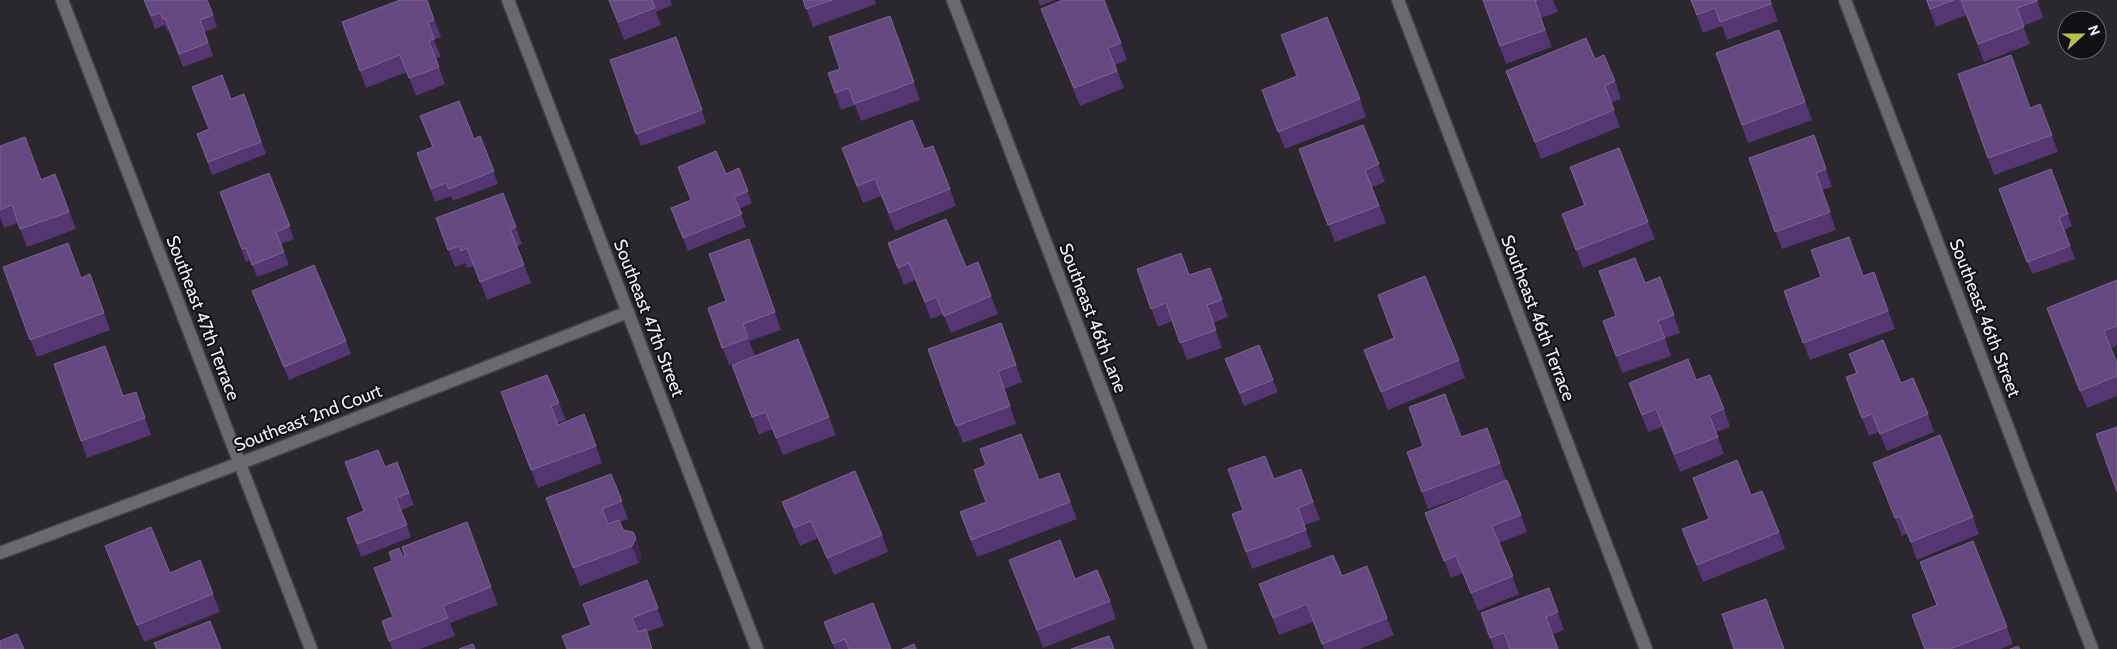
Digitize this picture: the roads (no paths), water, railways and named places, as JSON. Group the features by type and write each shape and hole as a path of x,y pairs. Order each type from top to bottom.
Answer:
{"street":[{"name":"Southeast 47th Terrace","path":"62,0 311,649"},
{"name":"Southeast 47th Street","path":"508,0 756,649"},
{"name":"Southeast 46th Lane","path":"953,0 1201,649"},
{"name":"Southeast 46th Terrace","path":"1398,0 1646,649"},
{"name":"Southeast 46th Street","path":"1845,0 2092,649"},
{"name":"Southeast 2nd Court","path":"0,553 240,463 628,312"}]}
